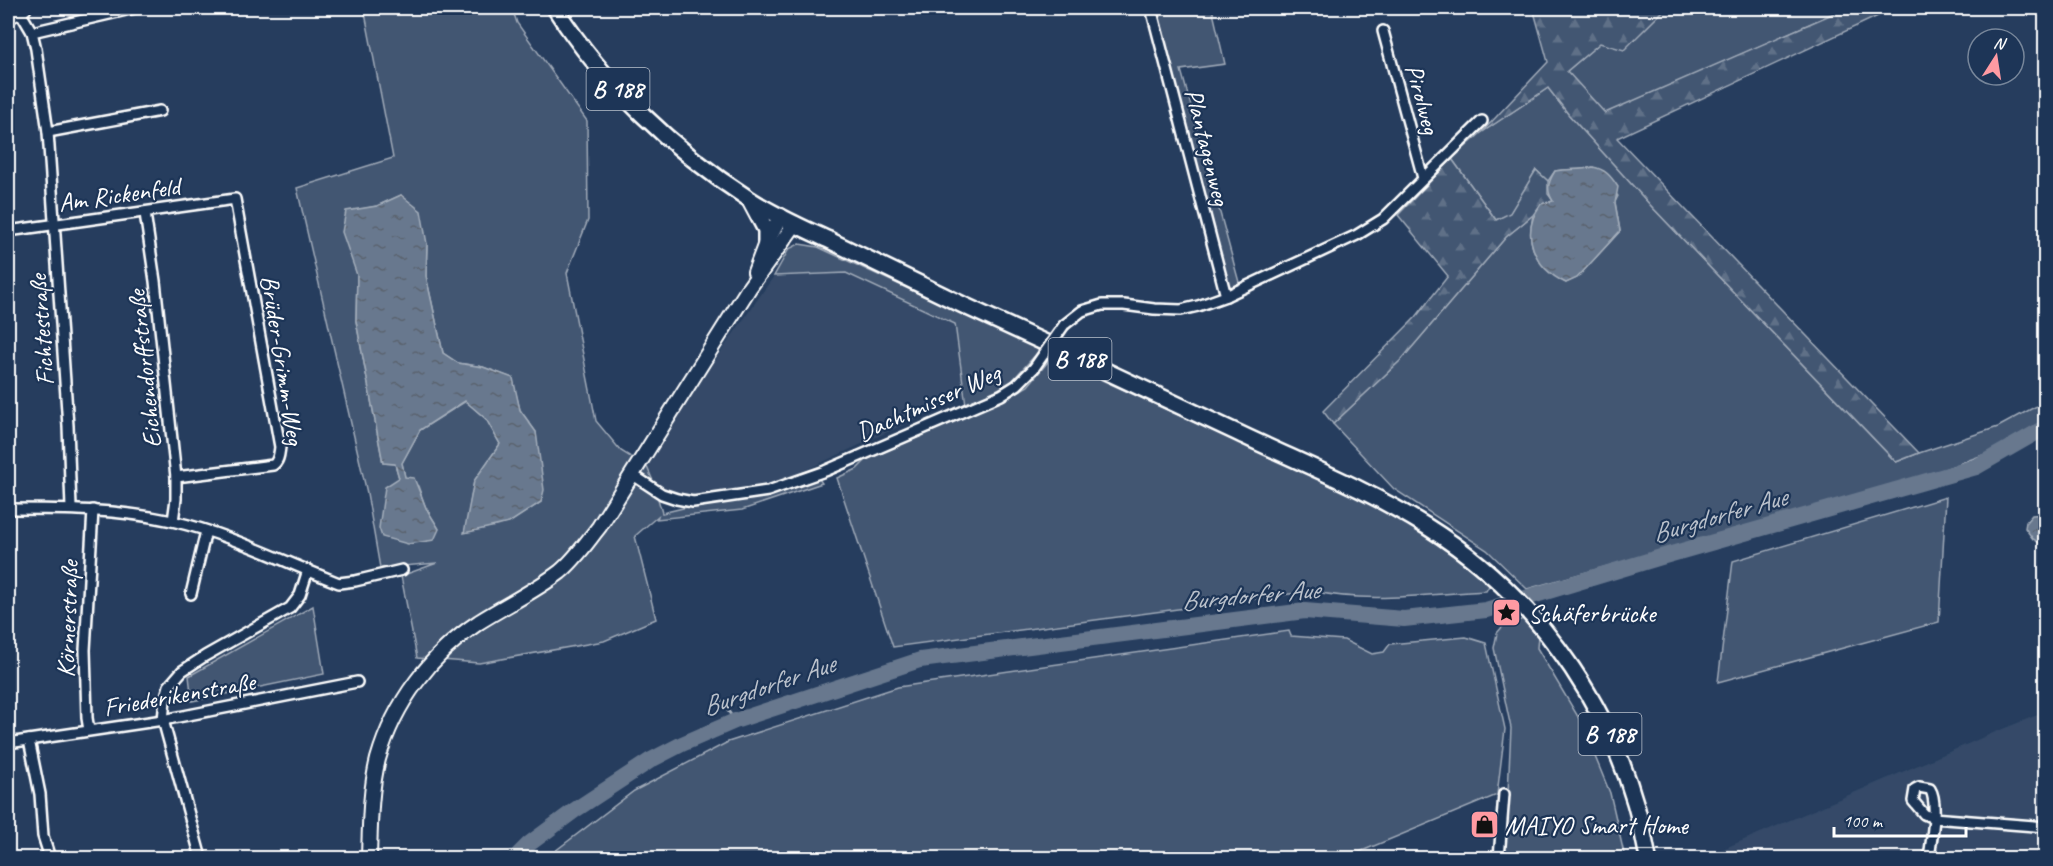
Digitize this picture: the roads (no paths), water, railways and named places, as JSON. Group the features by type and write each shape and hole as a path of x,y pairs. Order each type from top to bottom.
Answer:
{"main road":[{"name":"B 188","path":"555,8 615,86 649,121 693,159 750,200 898,274 1344,482 1426,527 1468,556 1504,586 1539,624 1577,675 1610,734 1634,796 1648,858"},
{"path":"750,200 766,230 766,243"}],"street":[{"path":"32,32 135,8"},
{"name":"Plantagenweg","path":"1151,8 1226,296"},
{"name":"Fichtestraße","path":"17,12 32,32 42,80 48,132 68,426 71,508"},
{"name":"Pirolweg","path":"1383,31 1423,178"},
{"path":"48,132 160,111"},
{"name":"Dachtmisser Weg","path":"633,475 662,494 693,502 768,491 825,471 1002,395 1017,385 1034,368 1064,325 1082,311 1102,305 1181,310 1226,296 1357,235 1383,219 1482,121"},
{"name":"Am Rickenfeld","path":"8,231 235,199"},
{"name":"Brüder-Grimm-Weg","path":"177,477 273,465 279,456 280,447 235,199"},
{"name":"Eichendorffstraße","path":"145,213 177,477 173,521"},
{"path":"748,288 766,243 781,216"},
{"path":"369,858 370,814 378,760 385,737 410,690 428,666 454,640 561,570 600,527 748,288 795,224"},
{"path":"8,509 71,508 173,521 206,531 339,583 402,570"},
{"name":"Körnerstraße","path":"89,730 85,650 93,510"},
{"path":"191,594 206,531"},
{"path":"201,858 163,720 169,686 182,671 205,656 290,608 300,595 308,570"},
{"name":"Friederikenstraße","path":"8,743 163,720 357,682"},
{"path":"29,740 40,794 43,836 50,858"},
{"path":"1498,858 1504,794"},
{"path":"1929,858 1933,818 2046,828"}],"water":[{"path":"1593,167 1601,169 1618,187 1615,203 1620,231 1577,278 1566,283 1555,277 1538,259 1533,249 1531,227 1534,215 1541,204 1553,201 1549,193 1549,186 1555,171"},
{"path":"401,195 421,211 427,244 426,276 443,353 458,363 483,367 513,378 520,410 536,432 544,490 541,502 509,523 464,533 474,481 500,444 486,419 465,401 420,430 402,463 405,477 414,478 426,508 439,529 434,540 408,544 382,537 379,528 385,487 399,478 395,464 383,463 356,321 357,275 342,232 346,211 377,206"},
{"path":"2046,514 2045,546 2033,539 2025,528 2026,522 2032,515"}],"waterway":[{"name":"Burgdorfer Aue","path":"515,858 529,844 575,810 651,760 682,744 735,721 920,660 1305,611 1404,619 1486,610 1661,557 1976,467 2046,427"},
{"path":"718,696 735,721"}],"place":[{"name":"Schäferbrücke","path":"1507,613"},
{"name":"MAIYO Smart Home","path":"1484,825"}]}
